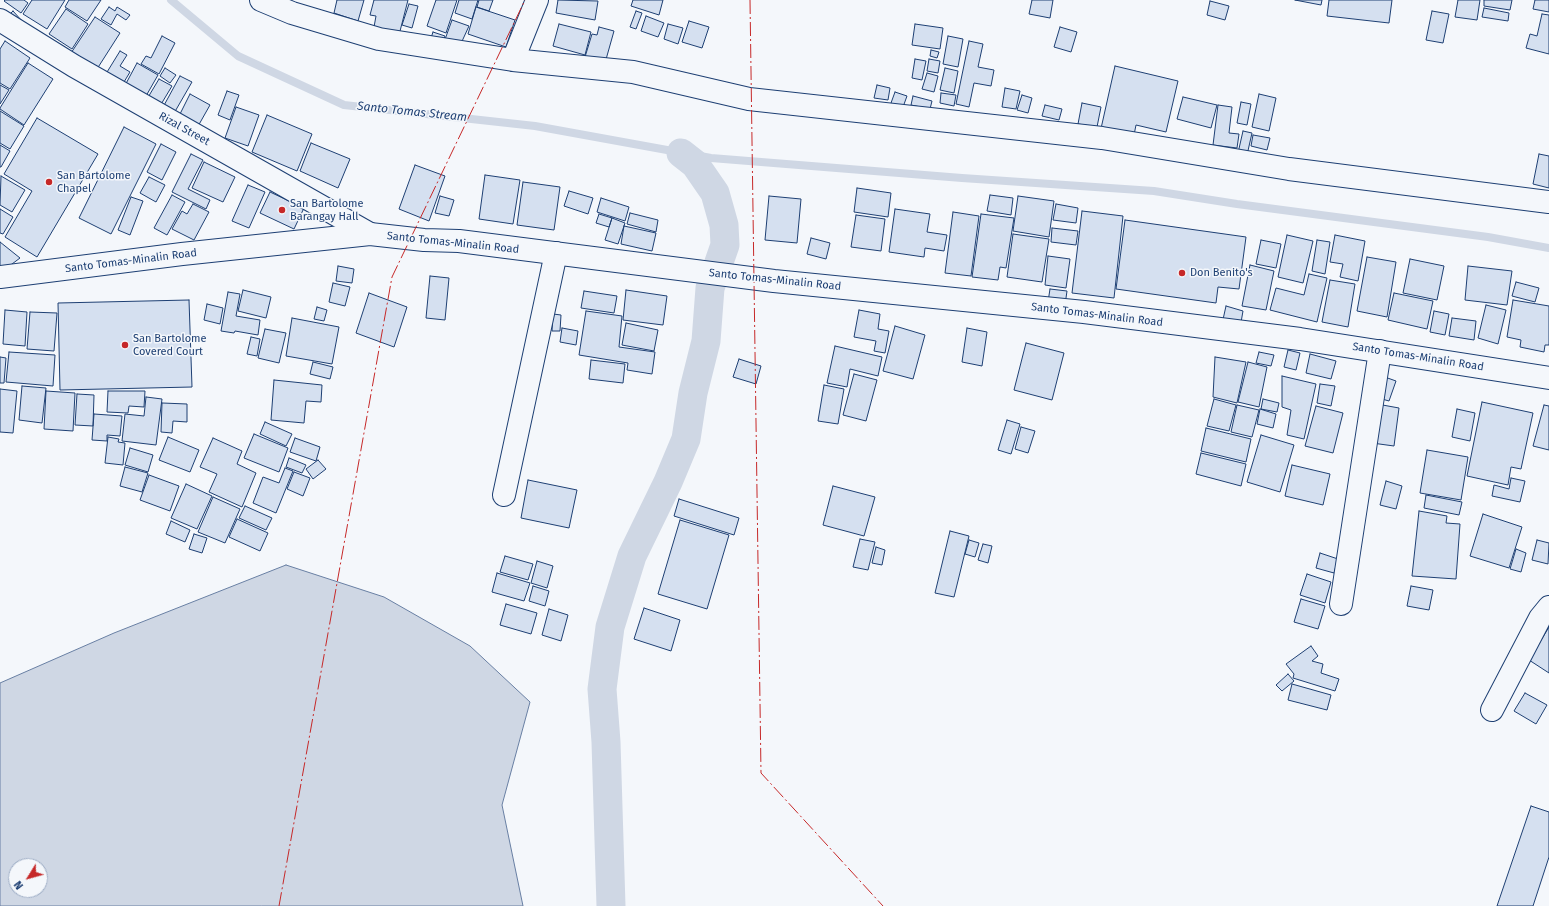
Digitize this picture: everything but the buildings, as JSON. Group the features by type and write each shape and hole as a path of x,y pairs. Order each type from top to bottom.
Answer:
{"street":[{"path":"261,0 292,13 379,39 513,60 633,72 749,99 1102,138 1289,169 1549,202"},
{"path":"513,60 537,0"},
{"name":"Rizal Street","path":"0,20 74,66 370,234"},
{"name":"Santo Tomas-Minalin Road","path":"0,277 182,254 370,234 424,240 459,241 774,281 1084,312 1380,351 1549,378"},
{"path":"504,495 556,253"},
{"path":"1341,604 1380,351"},
{"path":"1492,710 1540,618 1549,606"}],"shaded area":[{"path":"286,565 384,597 470,646 530,702 502,805 523,906 0,906 0,683 114,633"}],"waterway":[{"name":"Santo Tomas Stream","path":"171,0 238,56 344,105 535,126 711,158 962,178 1154,191 1237,204 1488,237 1549,248"},
{"path":"611,906 606,742 602,689 610,627 632,556 668,482 686,439 693,393 706,341 710,288 725,245 724,225 715,193 695,164 681,153"}],"power":[{"path":"279,906 392,277 525,0"},
{"path":"750,0 761,773 883,906"}],"place":[{"name":"San Bartolome Chapel","path":"49,182"},
{"name":"San Bartolome Barangay Hall","path":"282,210"},
{"name":"Don Benito's","path":"1182,273"},
{"name":"San Bartolome Covered Court","path":"125,345"}]}
